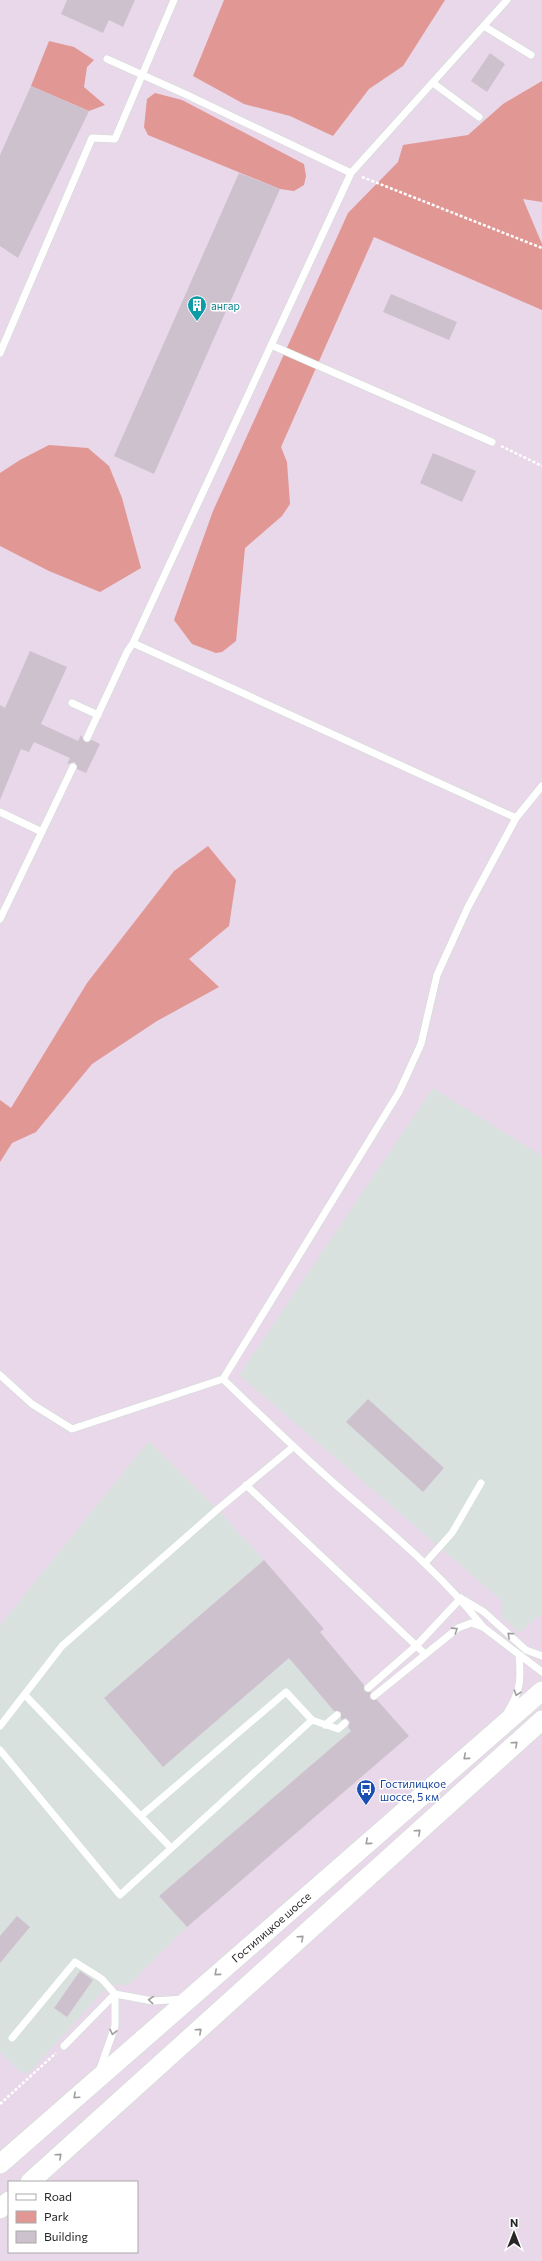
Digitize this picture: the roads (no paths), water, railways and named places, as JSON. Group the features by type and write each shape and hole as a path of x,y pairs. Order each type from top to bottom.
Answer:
{"main road":[{"name":"Гостилицкое шоссе","path":"0,2164 97,2077 542,1691"},
{"path":"31,2181 542,1720"},
{"path":"0,2209 8,2202"}],"lane":[{"path":"0,353 92,138 115,139 174,0"},
{"path":"87,738 127,652 133,643 351,173 507,0"},
{"path":"484,26 531,55"},
{"path":"108,59 351,173"},
{"path":"433,83 479,117"},
{"path":"271,345 492,442"},
{"path":"133,643 516,818"},
{"path":"72,703 98,715"},
{"path":"0,919 73,767"},
{"path":"0,1375 32,1404 72,1429 223,1379 399,1092 421,1044 437,975 468,907 516,818 542,786"},
{"path":"0,812 42,832"},
{"path":"223,1379 293,1448 425,1563 461,1598 483,1627 542,1672"},
{"path":"0,1726 62,1646 246,1485 293,1448"},
{"path":"425,1563 452,1533 480,1483"},
{"path":"246,1485 425,1654"},
{"path":"368,1688 416,1646 461,1598"},
{"path":"461,1598 484,1612 526,1650 542,1656"},
{"path":"374,1696 458,1628 471,1623 483,1627"},
{"path":"495,1731 514,1701 521,1682 519,1654"},
{"path":"142,1816 286,1692 312,1720 338,1729 345,1723"},
{"path":"25,1695 172,1848"},
{"path":"325,1725 337,1715"},
{"path":"0,1750 120,1895 312,1720"},
{"path":"12,2038 75,1962 102,1979 114,1994 115,2026 97,2077"},
{"path":"114,1994 152,2001 188,1998"},
{"path":"64,2046 114,1994"}],"place":[{"name":"ангар","path":"197,322"},
{"name":"Гостилицкое шоссе, 5 км","path":"366,1806"}]}
